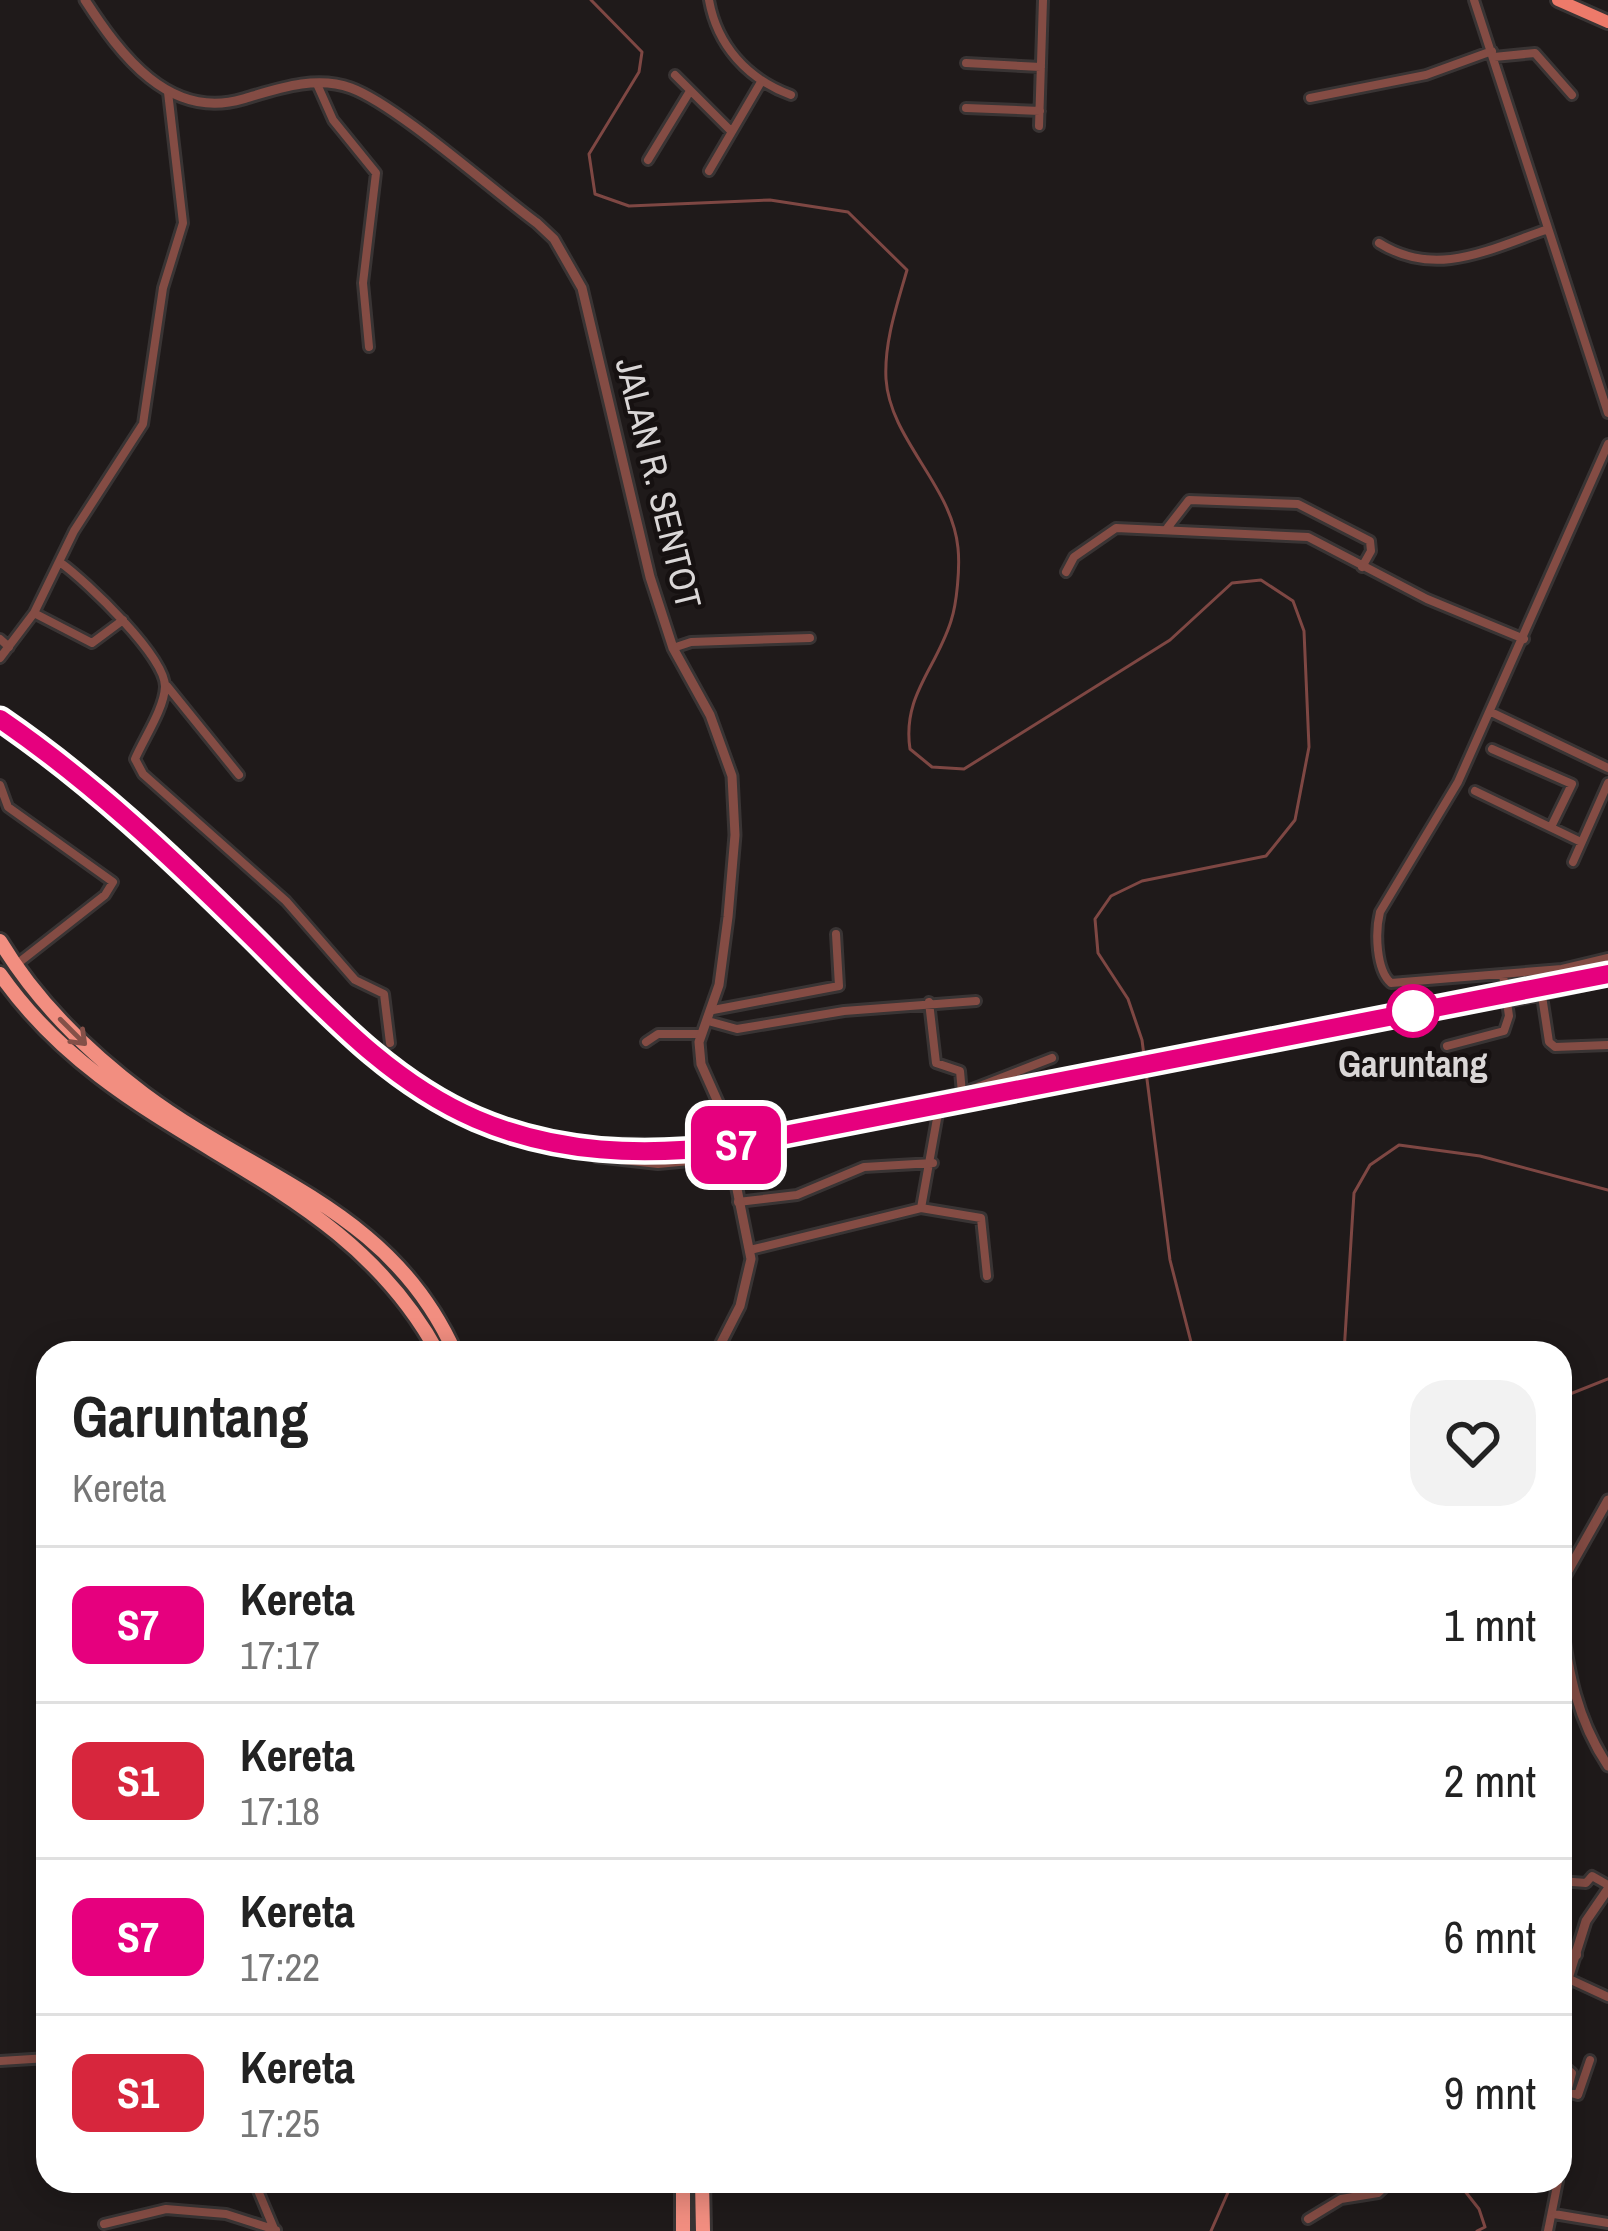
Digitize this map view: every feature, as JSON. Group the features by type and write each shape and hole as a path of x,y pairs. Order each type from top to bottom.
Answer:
{"highway":[{"path":"0,941 69,1030 145,1095 301,1186 365,1232 425,1299 448,1341"},
{"path":"0,974 81,1066 132,1104 290,1196 349,1238 412,1308 432,1341"},
{"path":"683,2193 683,2225 703,2224 702,2193"}],"main road":[{"path":"1558,0 1608,22"}],"street":[{"name":"JALAN R. SENTOT","path":"85,0 117,50 168,92 223,103 280,86 338,84 368,96 537,223 572,267 587,307 650,577 673,648 724,746 732,776 735,836 713,1010 699,1034"},
{"path":"709,0 716,37 760,82 791,95"},
{"path":"1039,126 1043,0"},
{"path":"1474,0 1608,413"},
{"path":"1310,98 1426,75 1493,54 1535,53 1572,95"},
{"path":"967,63 1041,67"},
{"path":"675,75 730,130"},
{"path":"709,171 760,82"},
{"path":"317,84 333,120 376,173 363,283 369,346"},
{"path":"648,160 690,91"},
{"path":"0,658 34,613 83,515 135,443 149,397 163,288 183,223 168,92"},
{"path":"966,108 1040,111"},
{"path":"1379,243 1404,259 1439,263 1548,229"},
{"path":"1608,445 1491,712 1438,821 1380,912 1377,928 1388,982 1503,975 1608,958"},
{"path":"1167,527 1189,500 1298,504 1370,541 1371,551 1361,567"},
{"path":"1066,572 1074,557 1116,528 1308,537 1361,567 1524,639"},
{"path":"61,563 123,620 166,685 239,775"},
{"path":"34,613 92,643 123,620"},
{"path":"673,648 691,642 810,638"},
{"path":"0,639 9,647"},
{"path":"166,685 135,759 143,774 286,902 356,980 384,994 391,1043"},
{"path":"1491,712 1608,768"},
{"path":"1492,749 1572,784 1551,827"},
{"path":"1573,862 1608,783"},
{"path":"0,785 8,807 112,882 105,895 0,974"},
{"path":"1475,791 1582,842"},
{"path":"713,1010 839,986 836,934"},
{"path":"1447,1046 1504,1031 1508,1002 1503,975"},
{"path":"1508,1002 1608,980"},
{"path":"1542,996 1549,1042 1556,1047 1608,1046"},
{"path":"708,1022 736,1029 929,1002 976,1001"},
{"path":"929,1002 936,1063 960,1072 962,1093"},
{"path":"646,1042 658,1034 699,1034 701,1064 713,1084 728,1140 750,1250 748,1284 722,1341"},
{"path":"730,1157 658,1164 598,1159 597,1148 607,1143 703,1145 962,1093 1052,1058"},
{"path":"921,1208 933,1163 938,1113"},
{"path":"738,1202 796,1195 864,1166 933,1163"},
{"path":"750,1250 921,1208 981,1218 987,1276"},
{"path":"1572,1564 1608,1500"},
{"path":"1572,1690 1583,1727 1608,1766"},
{"path":"1572,1882 1586,1883 1592,1876 1608,1887 1586,1921 1572,1970"},
{"path":"1572,1953 1577,1954"},
{"path":"1572,1980 1608,1997"},
{"path":"0,2061 36,2059"},
{"path":"1572,2093 1578,2095 1590,2060"},
{"path":"259,2193 275,2230"},
{"path":"1308,2219 1341,2199 1378,2193"},
{"path":"1548,2231 1557,2193"},
{"path":"104,2224 166,2209 226,2215 275,2230"},
{"path":"1554,2214 1608,2223"}],"waterway":[{"path":"591,0 642,52 639,72 589,154 595,194 629,206 770,200 848,212 907,270 889,337 886,379 898,422 945,504 959,565 951,621 911,713 910,749 932,767 964,769 1170,640 1232,583 1261,580 1293,601 1304,631 1309,747 1295,820 1266,856 1142,881 1111,896 1095,919 1098,953 1128,999 1142,1040 1170,1260 1191,1341"},
{"path":"1345,1341 1354,1193 1370,1165 1399,1145 1480,1156 1608,1190"},
{"path":"1572,1393 1608,1379"},
{"path":"1211,2231 1228,2193"},
{"path":"1466,2193 1485,2227 1477,2231"}],"railway":[{"path":"0,719 130,821 383,1062 443,1103 476,1119 569,1146 632,1151 729,1146 1608,974"}],"train":[{"name":"S7","path":"0,719 57,758 157,844 365,1047 409,1082 475,1119 574,1148 653,1153 729,1146 1608,974"}],"place":[{"name":"Garuntang","path":"1413,1011"}]}
